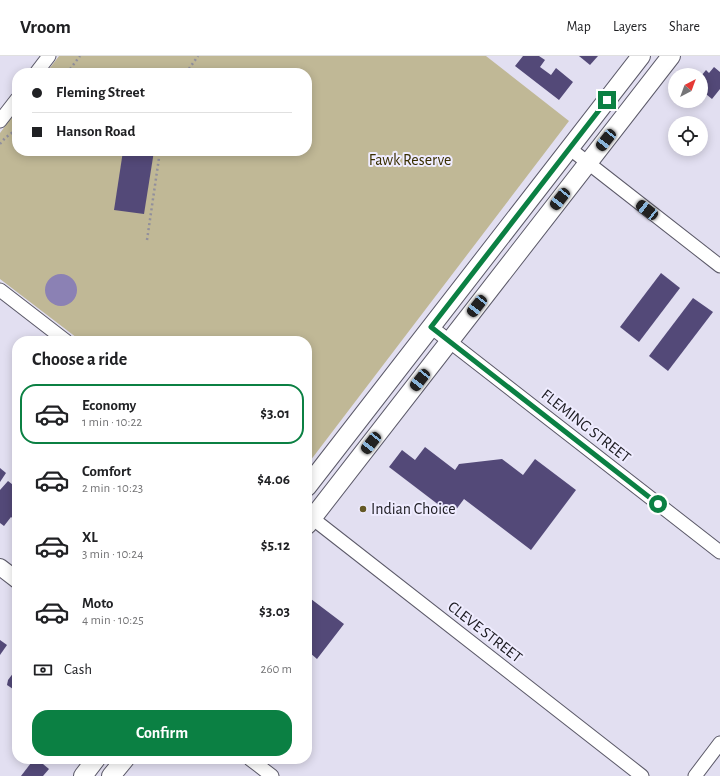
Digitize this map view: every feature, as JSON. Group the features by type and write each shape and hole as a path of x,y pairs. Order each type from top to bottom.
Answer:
{"main road":[{"path":"312,481 641,56"},
{"path":"312,516 671,56"},
{"path":"83,776 92,764"},
{"path":"112,776 121,764"}],"street":[{"path":"40,68 49,56"},
{"path":"0,121 12,105"},
{"path":"569,148 720,266"},
{"path":"0,290 60,336"},
{"name":"FLEMING STREET","path":"431,327 720,552"},
{"name":"CLEVE STREET","path":"312,522 642,776"},
{"path":"0,567 12,576"},
{"path":"695,776 720,743"},
{"path":"256,764 272,776"}],"path":[{"path":"71,68 80,56"},
{"path":"189,68 196,57"},
{"path":"0,144 12,133"},
{"path":"147,240 159,156"}],"green space":[{"name":"Fawk Reserve","path":"59,56 486,56 569,121 312,458 312,336 74,336 0,279 0,133 12,117 12,156 312,156 312,68 50,68"}],"shaded area":[{"path":"61,274 72,279 77,290 72,301 61,306 50,301 45,290 50,279"}],"building":[{"path":"523,56 539,56 545,60 540,67 551,75 556,68 573,82 559,100 515,66"},
{"path":"579,56 598,56 590,65"},
{"path":"714,67 720,72 720,89 712,99 708,96 708,72 709,73"},
{"path":"122,156 153,156 144,214 114,210"},
{"path":"661,273 680,288 639,342 620,327"},
{"path":"693,298 713,312 668,371 649,356"},
{"path":"425,447 455,470 459,464 502,459 523,475 535,459 576,490 531,550 464,499 452,515 389,467 402,450 415,460"},
{"path":"0,468 6,473 0,482"},
{"path":"8,481 12,484 12,518 11,517 4,526 0,523 0,490"},
{"path":"312,600 344,624 317,659 312,655"},
{"path":"0,640 7,645 0,655"},
{"path":"12,675 12,688 7,685 8,680"},
{"path":"30,764 43,764 49,769 43,776 21,776"}],"place":[{"name":"Indian Choice","path":"363,509"}],"route":[{"path":"607,100 431,327 658,504"}]}
